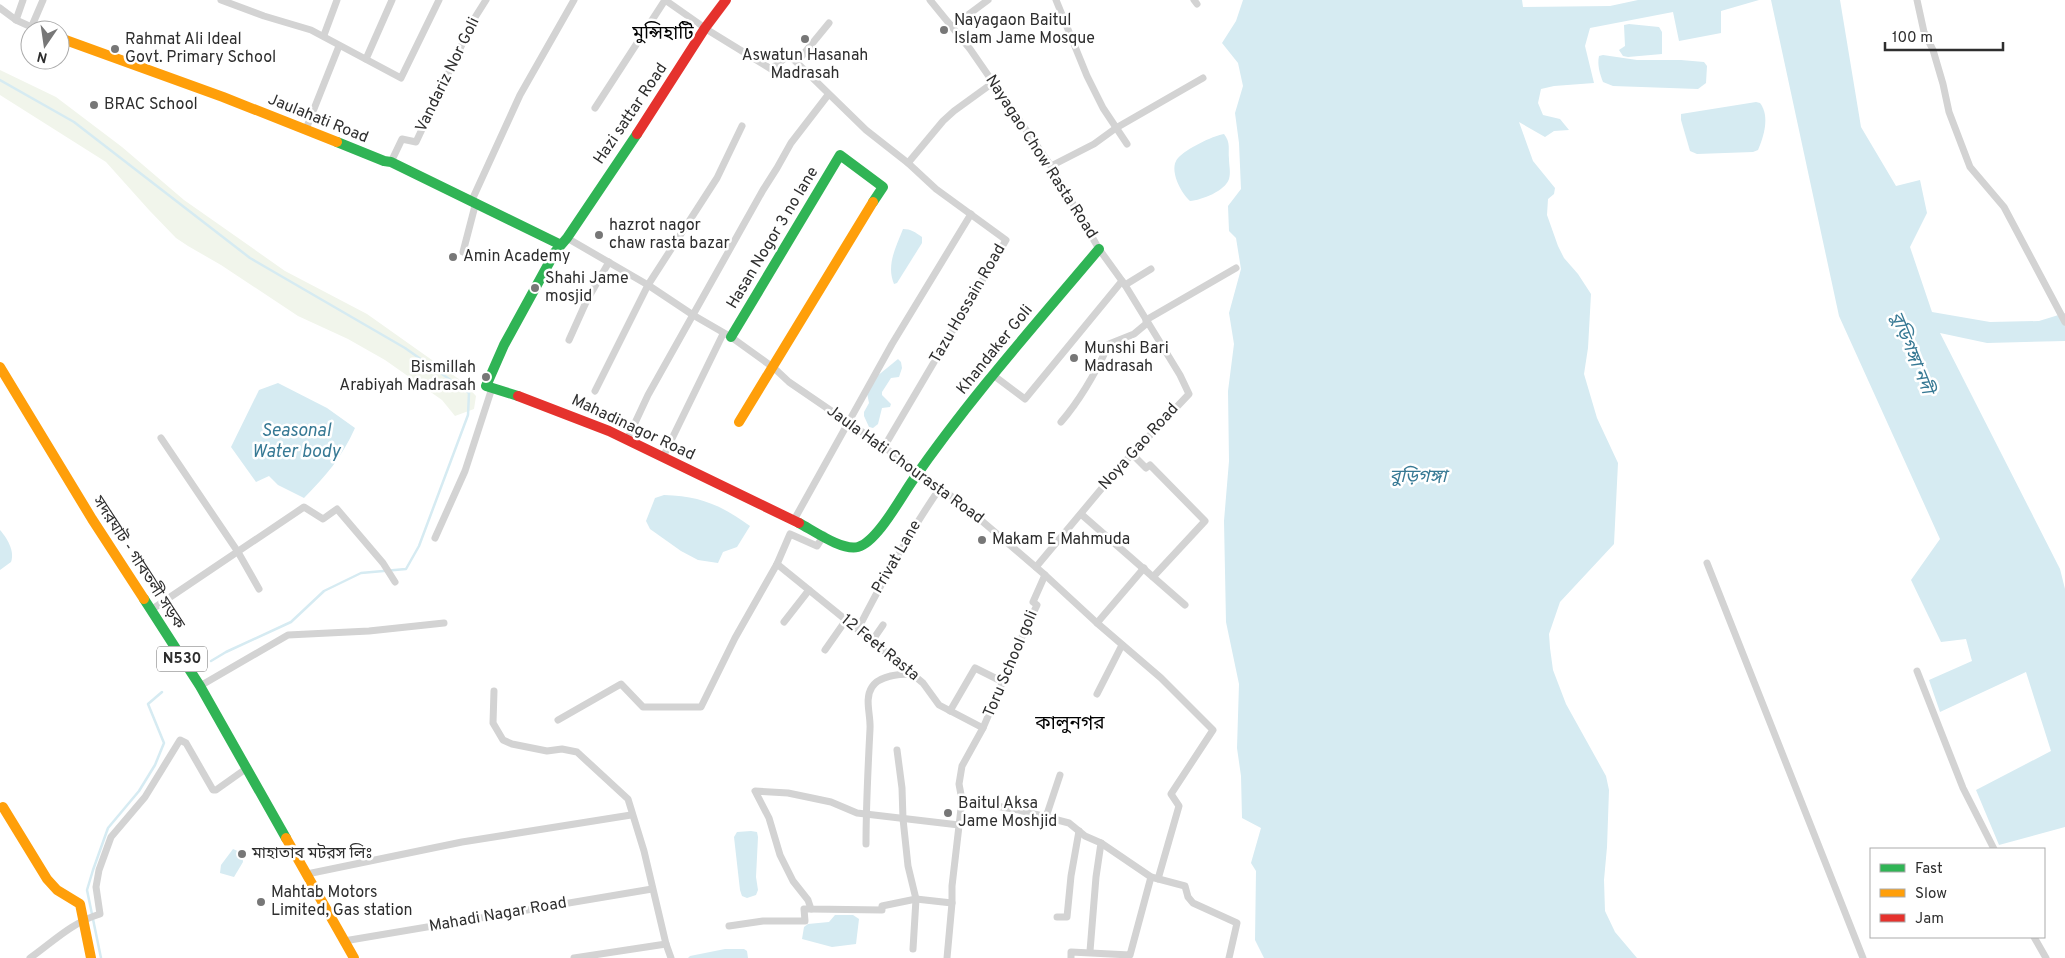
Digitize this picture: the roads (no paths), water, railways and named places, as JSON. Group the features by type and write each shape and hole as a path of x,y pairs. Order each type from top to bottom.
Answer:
{"main road":[{"name":"Hazi sattar Road","path":"489,387 514,323 563,241 726,0"},
{"name":"Jaulahati Road","path":"70,42 151,70 384,161 391,162 563,241"},
{"name":"Hasan Nogor 3 no lane","path":"727,336 840,155 884,187 861,220 774,368"},
{"name":"Khandaker Goli","path":"844,545 851,549 859,547 874,536 918,473 993,374 1099,248"},
{"name":"সদরঘাট - গাবতলী সড়ক","path":"0,367 92,519 200,686 354,958"},
{"path":"739,422 774,368"},
{"name":"Mahadinagor Road","path":"489,387 578,418 844,545"},
{"path":"1,806 38,866 53,886 64,897 80,904 90,917 91,958"}],"street":[{"path":"16,20 23,0"},
{"path":"37,20 43,0"},
{"path":"221,0 324,35 339,46 401,78 439,0"},
{"path":"324,35 338,0"},
{"path":"369,61 392,0"},
{"name":"Vandariz Nor Goli","path":"391,162 402,139 416,142 474,19 486,0"},
{"path":"463,252 474,201 520,95 574,0"},
{"path":"595,108 665,0 705,29 771,69 789,55 797,62 829,23"},
{"name":"Nayagao Chow Rasta Road","path":"930,0 953,26 994,82 1051,166 1099,248 1124,283 1146,320"},
{"path":"953,26 988,0"},
{"path":"1056,0 1087,76 1127,144"},
{"path":"1917,0 1924,32 1933,50 1949,112 1970,167 2004,207 2065,322"},
{"path":"0,8 20,22"},
{"path":"306,129 339,46"},
{"name":"Tazu Hossain Road","path":"797,62 828,95 866,130 908,163 936,189 1006,240 884,447"},
{"path":"1051,166 1094,144 1116,128 1203,78"},
{"path":"908,163 943,121 994,82"},
{"path":"627,440 648,395 716,270 791,143 828,95"},
{"path":"595,391 648,285 717,178 742,126"},
{"path":"794,520 892,344 972,214"},
{"name":"Jaula Hati Chourasta Road","path":"563,241 609,262 727,336 940,488 990,526 1096,623 1161,678 1213,730 1171,794 1179,806 1154,878"},
{"path":"569,340 587,300 609,262"},
{"path":"1061,422 1074,407 1109,344 1134,334 1146,324 1146,320 1236,268"},
{"path":"993,374 1025,400 1124,283 1151,269"},
{"name":"Noya Gao Road","path":"1036,567 1132,454 1188,394 1180,375 1146,320"},
{"path":"663,457 727,336"},
{"path":"435,538 465,471 489,387"},
{"path":"161,438 238,552 260,589"},
{"path":"1132,454 1146,468 1150,465 1205,521 1153,577"},
{"name":"Privat Lane","path":"858,629 906,539 940,488"},
{"path":"151,610 304,507 323,518 337,509 383,563 394,579"},
{"path":"1081,514 1185,605"},
{"path":"558,720 620,684 643,707 701,707 735,638 777,564 790,534 817,546 824,535"},
{"path":"1707,563 1862,958"},
{"name":"12 Feet Rasta","path":"777,564 923,683 939,705 983,728"},
{"path":"1096,623 1144,568"},
{"name":"Toru School goli","path":"947,958 952,886 962,800 959,784 962,766 983,728 1020,639 1037,605 1033,602 1045,575"},
{"path":"784,622 809,590"},
{"path":"825,650 846,620"},
{"path":"200,686 288,635 369,631 444,623"},
{"path":"872,641 883,626"},
{"path":"1097,694 1122,645"},
{"path":"950,711 975,668 1003,682"},
{"path":"1917,671 1952,761 1980,824 1993,848"},
{"path":"866,844 867,755 871,688 876,682 884,678 911,674"},
{"path":"494,691 493,723 503,740 512,744 547,751 562,749 577,752 628,799 631,815 644,851 652,889 671,958"},
{"path":"30,958 64,931 101,913 96,887 99,870 111,837 145,797 180,740 186,743 214,790 247,768"},
{"path":"897,750 908,866 916,899 912,949"},
{"path":"1046,817 1060,775"},
{"path":"811,909 808,900 793,881 780,855 769,818 755,791 788,793 831,802 850,811 866,814 959,825"},
{"path":"962,800 1069,823 1079,832 1154,878 1185,886 1188,897 1193,903 1237,923 1229,958"},
{"path":"307,874 462,842 631,815"},
{"path":"1057,917 1068,917 1071,876 1079,832"},
{"path":"1090,951 1096,877 1101,844"},
{"path":"1071,958 1071,952 1090,951 1130,955 1154,878"},
{"name":"Mahadi Nagar Road","path":"344,941 652,889"},
{"path":"729,926 763,921 805,921 804,909 882,910 882,906 916,899 952,903"},
{"path":"2035,938 2046,958"},
{"path":"574,958 666,944"}],"water":[{"name":"বুড়িগঙ্গা","path":"1243,0 1522,0 1523,7 1610,6 1638,0 1759,0 1721,11 1721,33 1679,41 1673,12 1590,28 1585,46 1594,83 1554,86 1541,89 1538,103 1543,115 1560,119 1569,130 1554,131 1545,137 1519,122 1533,161 1555,188 1554,194 1548,199 1547,215 1558,246 1564,258 1578,274 1591,294 1588,348 1584,374 1597,418 1618,463 1614,544 1560,602 1549,634 1553,670 1566,704 1606,776 1609,790 1604,880 1605,911 1615,932 1637,958 1264,958 1255,940 1256,871 1251,863 1261,828 1242,818 1241,776 1237,748 1239,684 1226,622 1224,521 1229,461 1228,391 1234,344 1229,313 1241,269 1236,238 1229,231 1228,206 1241,189 1239,143 1235,113 1243,86 1238,63 1222,43 1236,21"},
{"name":"বুড়িগঙ্গা নদী","path":"1771,0 1840,0 1861,127 1896,186 1920,180 1927,213 1910,247 1932,312 1990,322 2039,321 2065,313 2065,341 1987,343 1940,333 2060,569 2065,589 2065,827 1999,845 1976,790 2051,751 2026,672 1940,712 1929,680 1972,661 1966,639 1941,642 1911,580 1940,539 1839,316"},
{"path":"1624,25 1659,27 1662,32 1662,54 1623,56 1619,50 1625,46"},
{"path":"1599,56 1637,60 1704,62 1707,66 1706,83 1698,89 1613,86 1603,82 1601,76 1598,59"},
{"path":"1756,102 1760,103 1765,114 1764,132 1758,150 1753,152 1697,154 1690,151 1681,114"},
{"path":"1224,134 1229,146 1230,171 1227,183 1212,194 1190,201 1177,181 1174,168 1175,163 1182,154 1193,147"},
{"path":"903,229 913,231 922,237 922,243 897,283 894,284 891,263"},
{"path":"898,359 901,362 902,368 899,377 891,378 882,392 882,395 891,404 890,407 882,408 878,424 873,428 869,427 864,416 869,403 867,393 876,377"},
{"name":"Seasonal Water body","path":"278,383 327,408 355,428 333,466 304,498 278,485 269,476 256,482 231,447 259,390"},
{"path":"664,495 689,497 710,503 729,512 750,526 737,547 723,552 718,563 698,560 681,551 650,529 646,521 655,498"},
{"path":"0,530 10,545 12,558 11,562 0,570"},
{"path":"737,832 757,832 758,837 756,877 758,890 756,895 747,898 742,896 740,890 734,837"},
{"path":"233,849 242,853 243,862 234,877 220,873 221,865"},
{"path":"835,915 853,915 859,919 856,944 832,947 802,939 804,927 808,924 829,922"},
{"path":"725,949 744,949 747,951 748,958 688,958 690,956"}],"waterway":[{"path":"0,80 74,122 250,258 405,348 469,393 468,415 419,546 406,569 361,573 324,591 291,622 226,652 211,661"},
{"path":"101,958 87,890 108,828 139,791 155,765 164,743 148,704 162,692"}],"place":[{"name":"Nayagaon Baitul Islam Jame Mosque","path":"944,30"},
{"name":"Aswatun Hasanah Madrasah","path":"805,39"},
{"name":"Rahmat Ali Ideal Govt. Primary School","path":"115,49"},
{"name":"BRAC School","path":"94,105"},
{"name":"hazrot nagor chaw rasta bazar","path":"599,235"},
{"name":"Amin Academy","path":"453,257"},
{"name":"Shahi Jame mosjid","path":"535,288"},
{"name":"Munshi Bari Madrasah","path":"1074,358"},
{"name":"Bismillah Arabiyah Madrasah","path":"486,377"},
{"name":"Makam E Mahmuda","path":"982,540"},
{"name":"Baitul Aksa Jame Moshjid","path":"948,813"},
{"name":"মাহাতাব মটরস লিঃ","path":"242,854"},
{"name":"Mahtab Motors Limited, Gas station","path":"261,902"}],"district":[{"name":"মুন্সিহাটি","path":"663,34"},
{"name":"কালুনগর","path":"1070,724"}]}
